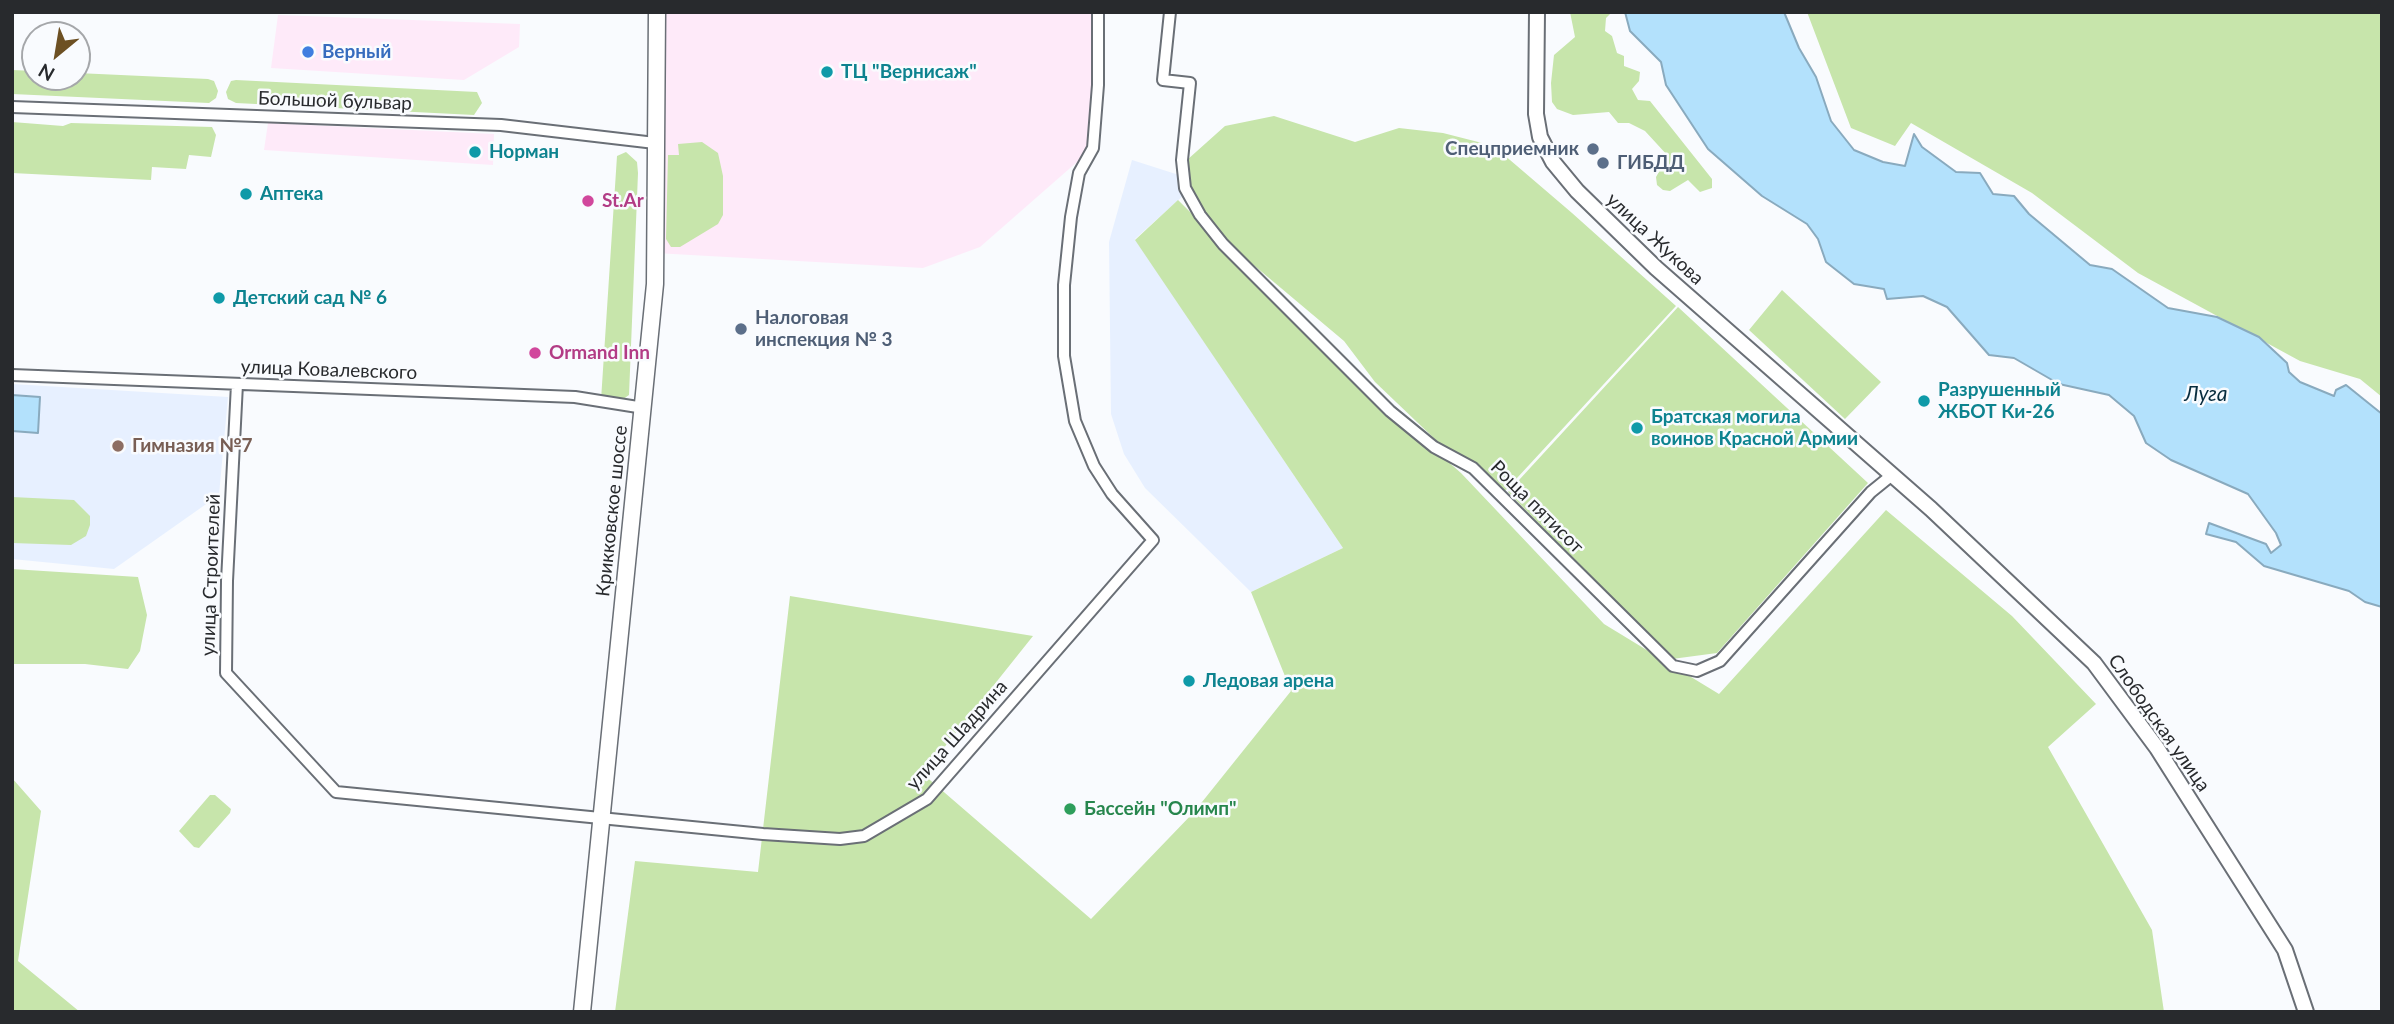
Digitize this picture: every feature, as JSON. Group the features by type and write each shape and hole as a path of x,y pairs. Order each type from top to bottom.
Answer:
{"main road":[{"path":"648,12 650,142"},
{"name":"Крикковское шоссе","path":"582,1012 640,407 655,284 650,142 657,12"},
{"path":"575,1012 599,816"}],"street":[{"name":"улица Шадрина","path":"599,816 762,834 839,839 864,836 927,799 1153,540 1112,494 1094,466 1075,421 1064,356 1064,285 1071,217 1079,173 1093,148 1098,85 1098,12"},
{"name":"Роща пятисот","path":"1170,12 1163,80 1190,83 1182,160 1185,188 1200,215 1223,244 1390,411 1434,447 1473,468 1673,666 1697,671 1720,661 1871,492 1892,475"},
{"name":"улица Жукова","path":"1537,12 1536,114 1541,137 1553,162 1606,220 1795,391"},
{"name":"Большой бульвар","path":"12,107 501,125 650,142"},
{"name":"улица Ковалевского","path":"12,375 575,397 640,407"},
{"name":"улица Строителей","path":"237,384 227,581 226,673 336,792 599,816"},
{"name":"Слободская улица","path":"1795,391 1892,475 2073,640 2119,692 2285,950 2306,1012"}],"shaded area":[{"path":"657,12 1097,12 1093,148 980,247 923,268 655,253"},
{"path":"278,15 520,24 519,47 464,80 271,68"},
{"path":"268,123 494,134 493,165 264,150"},
{"path":"1132,160 1182,176 1183,196 1135,239 1343,548 1251,592 1145,488 1124,454 1111,414 1109,242"},
{"name":"Гимназия №7","path":"12,384 228,397 219,495 114,569 12,559"}],"green space":[{"path":"1570,12 1612,12 1606,18 1605,31 1612,36 1617,53 1624,56 1624,66 1640,72 1639,81 1632,89 1638,100 1650,101 1712,179 1712,188 1700,192 1688,180 1670,191 1663,190 1657,185 1656,177 1668,156 1645,131 1629,123 1618,123 1609,112 1573,115 1557,109 1552,102 1554,55 1575,37"},
{"path":"1807,12 2382,12 2382,397 2360,379 2300,361 2138,273 2032,193 1911,123 1895,146 1851,128"},
{"path":"12,70 21,70 21,91 91,91 91,74 208,79 214,81 218,91 216,98 209,103 12,94"},
{"path":"231,81 477,92 482,103 474,115 236,103 228,99 226,92"},
{"path":"1274,116 1355,142 1399,128 1443,133 1486,144 1503,154 1676,306 1505,491 1473,461 1439,443 1375,382 1344,341 1250,262 1215,227 1188,185 1187,160 1225,126"},
{"path":"12,122 63,126 71,123 212,127 216,135 211,157 189,155 186,169 152,167 151,180 12,173"},
{"path":"702,142 718,153 723,176 723,215 718,224 680,247 671,247 666,239 668,155 679,155 678,144"},
{"path":"626,152 637,162 638,173 629,395 619,402 601,400 617,156"},
{"path":"1178,200 1390,411 1461,473 1604,624 1719,694 1886,510 2012,616 2096,704 2048,747 2152,930 2164,1012 615,1012 635,861 758,872 790,596 1033,636 923,774 1091,919 1194,812 1291,691 1251,592 1343,548 1135,240"},
{"path":"1782,290 1881,382 1845,419 1749,330"},
{"path":"1678,307 1868,483 1717,653 1672,659 1508,492"},
{"path":"12,497 74,500 90,516 86,536 71,545 12,543"},
{"path":"12,569 138,577 147,615 140,651 128,669 85,664 12,664"},
{"path":"12,778 41,811 18,961 80,1012 12,1012"},
{"path":"210,795 215,795 231,809 230,813 199,848 194,847 179,831"}],"water":[{"name":"Луга","path":"1625,12 1784,12 1799,48 1816,77 1831,121 1854,150 1883,162 1905,166 1914,134 1922,147 1956,172 1980,173 1993,194 2014,196 2029,214 2090,265 2112,269 2168,308 2217,317 2259,337 2287,363 2289,372 2300,382 2334,396 2336,390 2346,385 2382,414 2382,607 2365,602 2349,591 2264,566 2236,542 2206,534 2209,523 2266,544 2271,553 2281,545 2276,533 2248,494 2171,460 2146,443 2134,416 2109,395 2059,384 2014,358 1989,355 1947,307 1923,296 1887,299 1884,289 1854,284 1826,262 1818,239 1807,224 1762,196 1708,149 1666,85 1661,62 1630,31"},
{"path":"12,395 40,397 38,433 12,431"}],"place":[{"name":"Верный","path":"308,52"},
{"name":"ТЦ \"Вернисаж\"","path":"827,72"},
{"name":"Спецприемник","path":"1593,149"},
{"name":"Норман","path":"475,152"},
{"name":"ГИБДД","path":"1603,163"},
{"name":"Аптека","path":"246,194"},
{"name":"St.Ar","path":"588,201"},
{"name":"Детский сад № 6","path":"219,298"},
{"name":"Налоговая инспекция № 3","path":"741,329"},
{"name":"Ormand Inn","path":"535,353"},
{"name":"Разрушенный ЖБОТ Ки-26","path":"1924,401"},
{"name":"Братская могила воинов Красной Армии","path":"1637,428"},
{"name":"Гимназия №7","path":"118,446"},
{"name":"Ледовая арена","path":"1189,681"},
{"name":"Бассейн \"Олимп\"","path":"1070,809"}]}
